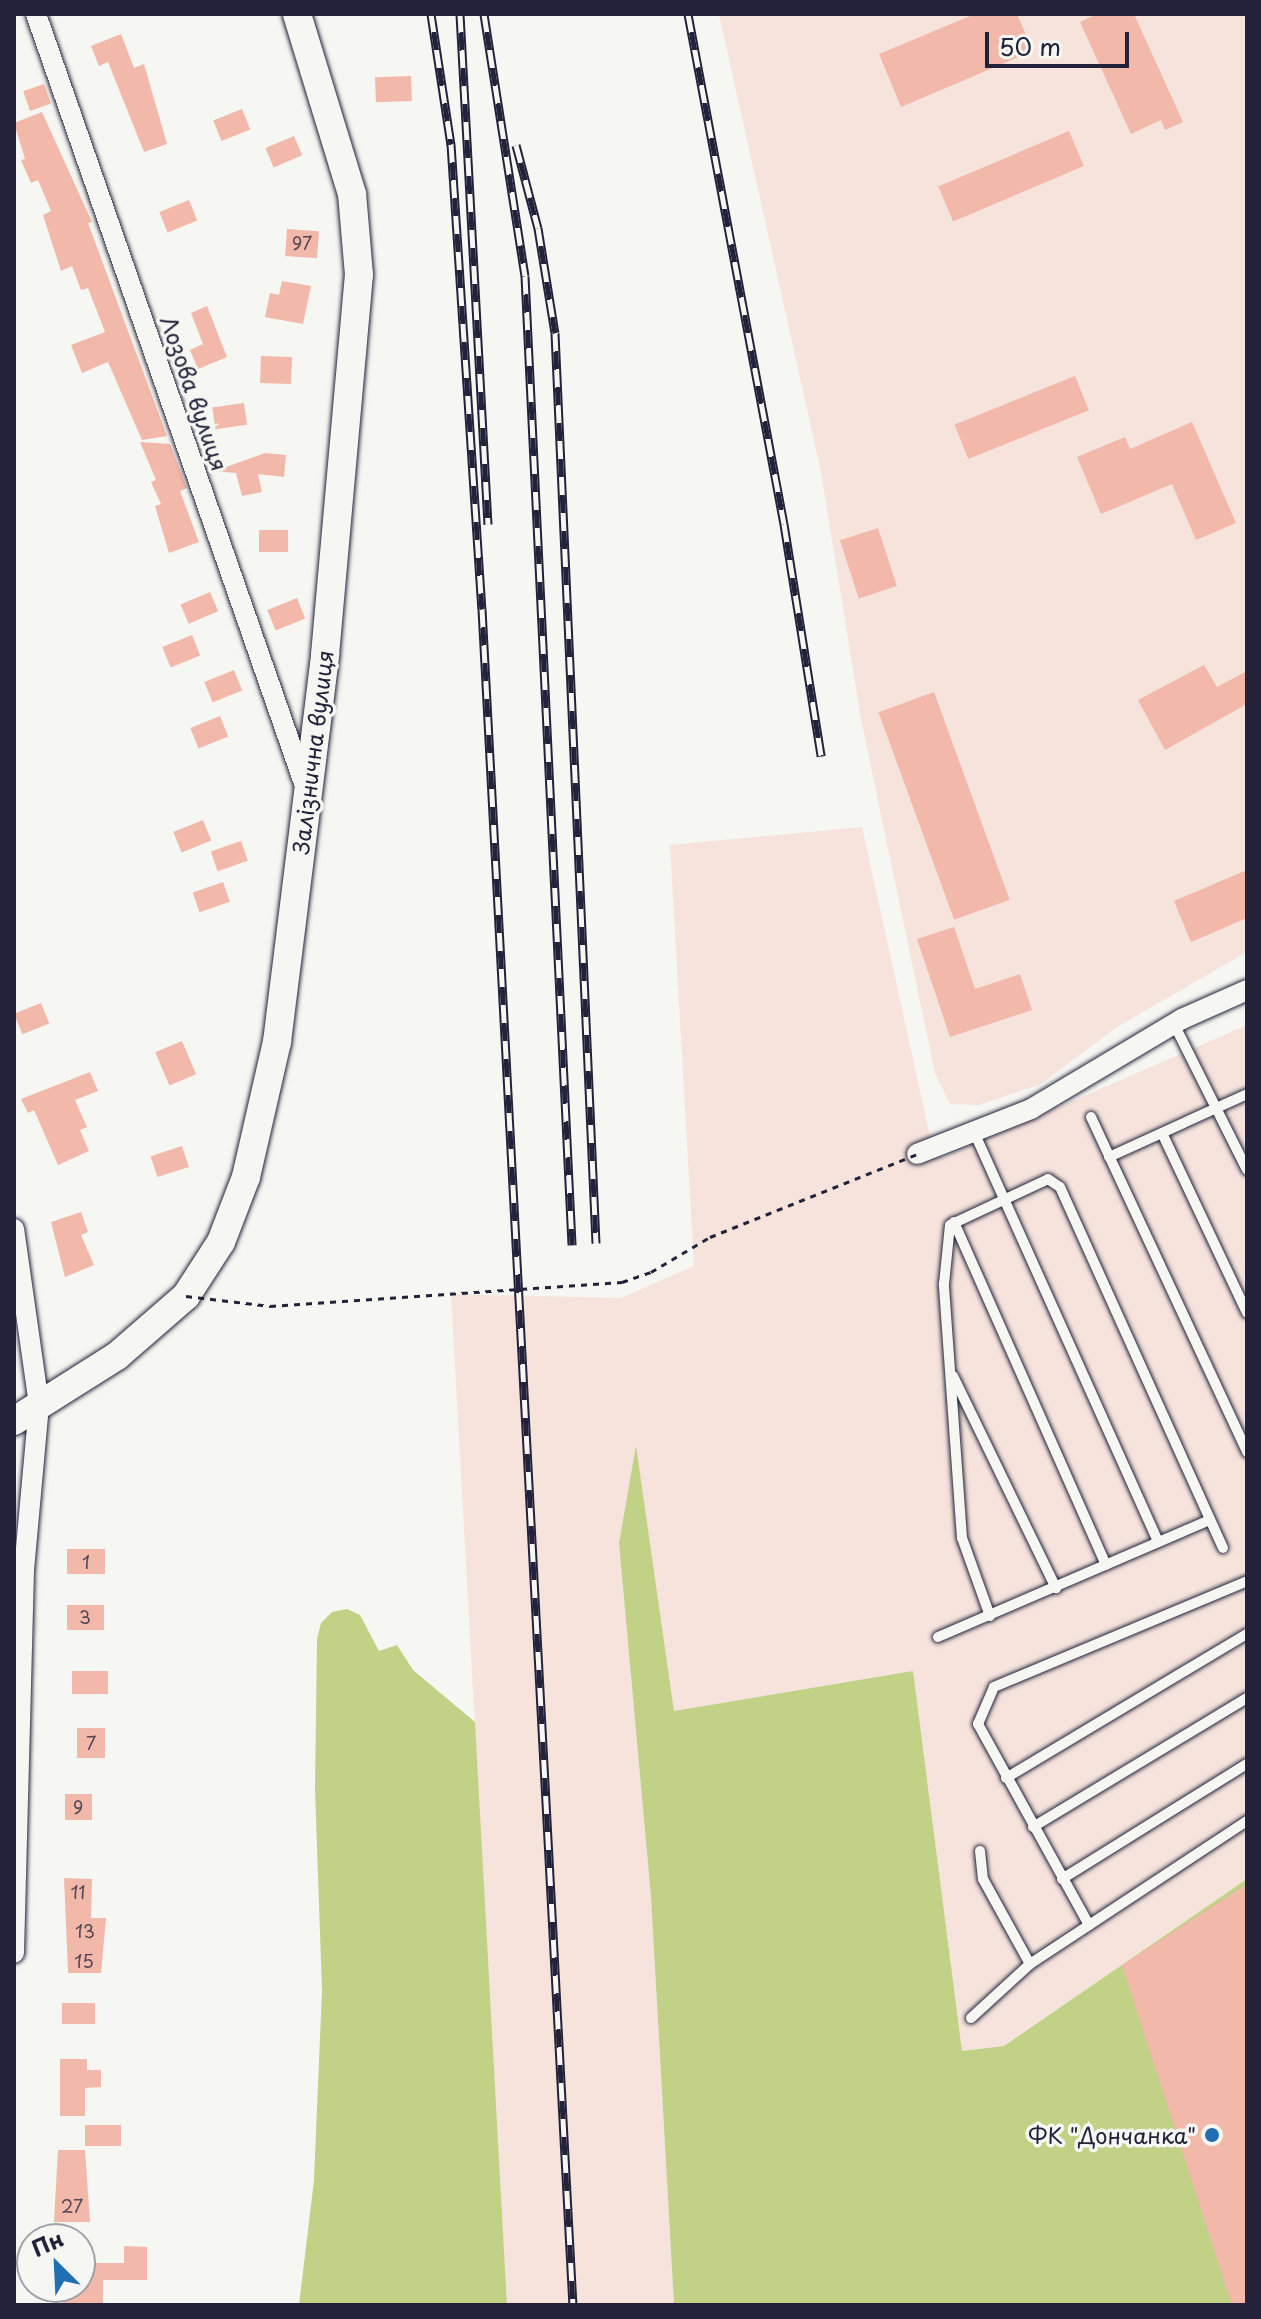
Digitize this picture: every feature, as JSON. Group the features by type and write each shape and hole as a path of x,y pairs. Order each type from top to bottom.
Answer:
{"main road":[{"name":"Залізнична вулиця","path":"14,1421 117,1356 186,1296 221,1242 246,1177 277,1042 325,655 359,275 352,194 297,14"}],"street":[{"name":"Лозова вулиця","path":"36,14 306,789"},
{"path":"917,1154 1031,1109 1174,1024 1247,990"},
{"path":"14,1229 39,1405 19,1574 14,1953"}],"lane":[{"path":"1174,1024 1247,1170"},
{"path":"1109,1157 1247,1094"},
{"path":"1091,1117 1247,1452"},
{"path":"974,1132 1001,1200 1158,1541"},
{"path":"1162,1133 1247,1313"},
{"path":"954,1222 1048,1179 1060,1187 1223,1548"},
{"path":"954,1222 944,1284 962,1538 990,1616"},
{"path":"954,1222 1106,1565"},
{"path":"950,1371 1056,1588"},
{"path":"938,1637 1210,1520"},
{"path":"1089,1925 978,1724 994,1687 1247,1581"},
{"path":"1006,1778 1247,1634"},
{"path":"1033,1827 1247,1698"},
{"path":"1062,1879 1247,1764"},
{"path":"971,2018 1030,1964 1247,1821"},
{"path":"980,1851 983,1879 1030,1964"}],"path":[{"path":"186,1296 270,1306 622,1282 651,1272 710,1237 917,1154"}],"shaded area":[{"path":"719,14 1247,14 1247,952 1117,1027 1041,1084 979,1105 950,1104 935,1073 861,719 821,472"},
{"path":"862,827 929,1132 942,1158 1247,1025 1247,1879 1004,2046 962,2051 913,1672 674,1711 636,1450 619,1543 651,1897 674,2305 507,2305 451,1294 621,1298 694,1266 670,845"}],"green space":[{"path":"636,1446 674,1711 913,1671 962,2051 1004,2046 1247,1879 1247,2305 674,2305 651,1897 619,1543"},
{"path":"347,1609 360,1615 379,1651 397,1645 413,1670 475,1722 507,2305 299,2305 314,2180 322,1991 315,1789 317,1639 321,1623 332,1612"}],"building":[{"path":"975,14 1017,14 1033,51 901,107 879,54"},
{"path":"1097,14 1134,14 1183,122 1165,130 1161,120 1131,134 1080,22"},
{"path":"121,34 134,68 144,64 167,144 144,152 108,62 99,66 91,46"},
{"path":"411,76 412,101 376,102 375,77"},
{"path":"44,84 51,104 30,111 23,91"},
{"path":"242,109 250,129 221,141 213,121"},
{"path":"42,112 92,222 88,223 167,436 142,440 108,362 82,373 71,345 105,332 88,288 81,290 72,266 61,271 43,215 51,211 38,180 31,183 21,160 25,159 14,123"},
{"path":"1069,131 1084,166 953,221 938,186"},
{"path":"294,136 302,155 274,167 265,148"},
{"path":"189,200 197,220 168,232 159,212"},
{"path":"287,229 319,231 317,258 285,256"},
{"path":"282,281 311,286 303,324 265,317 270,293 279,295"},
{"path":"207,306 227,357 198,369 190,350 203,344 191,313"},
{"path":"261,356 292,357 291,384 260,383"},
{"path":"1075,376 1089,410 968,459 954,425"},
{"path":"244,403 247,425 215,429 212,407"},
{"path":"1192,422 1236,523 1196,540 1172,484 1101,514 1077,457 1125,437 1130,449"},
{"path":"140,442 170,444 187,488 180,491 199,542 169,553 155,506 161,504 151,482 156,480"},
{"path":"265,453 286,455 284,477 258,474 262,492 242,496 236,473 215,471"},
{"path":"878,528 897,586 859,598 840,540"},
{"path":"259,530 288,530 288,552 259,552"},
{"path":"210,592 218,611 189,624 181,605"},
{"path":"297,598 305,618 276,630 267,610"},
{"path":"192,635 200,655 171,667 162,647"},
{"path":"1204,665 1217,687 1247,671 1247,704 1165,750 1138,700"},
{"path":"234,670 242,690 213,702 204,682"},
{"path":"934,692 1010,900 954,920 879,712"},
{"path":"220,716 228,736 199,748 190,728"},
{"path":"203,820 211,840 182,852 173,832"},
{"path":"241,841 248,861 218,871 211,851"},
{"path":"1247,870 1247,918 1191,942 1174,901"},
{"path":"223,882 230,902 200,912 193,892"},
{"path":"954,927 975,989 1020,974 1032,1010 950,1037 917,939"},
{"path":"41,1003 49,1023 22,1034 14,1014"},
{"path":"182,1041 196,1074 169,1085 155,1052"},
{"path":"90,1072 98,1091 75,1100 87,1127 80,1130 89,1151 58,1165 34,1110 28,1113 21,1099"},
{"path":"182,1146 189,1167 157,1177 151,1156"},
{"path":"81,1212 88,1232 81,1235 94,1265 65,1277 51,1222"},
{"path":"67,1549 105,1549 105,1574 67,1574"},
{"path":"67,1605 104,1605 104,1630 67,1630"},
{"path":"72,1671 108,1671 108,1694 72,1694"},
{"path":"77,1728 105,1728 105,1758 77,1758"},
{"path":"65,1794 92,1794 92,1820 65,1820"},
{"path":"64,1878 92,1879 91,1918 106,1918 101,1973 68,1973"},
{"name":"ФК \"Дончанка\"","path":"1247,1884 1247,2305 1232,2305 1122,1965"},
{"path":"62,2003 95,2003 95,2024 62,2024"},
{"path":"60,2059 87,2059 87,2070 101,2070 101,2087 85,2088 85,2116 60,2116"},
{"path":"85,2125 121,2125 121,2146 85,2146"},
{"path":"58,2150 85,2150 90,2222 54,2222"},
{"path":"124,2246 147,2247 147,2280 103,2280 103,2305 63,2305 96,2303 96,2263 124,2263"}],"railway":[{"path":"431,14 451,144 482,609 573,2305"},
{"path":"460,14 488,524"},
{"path":"484,14 525,276 572,1245"},
{"path":"688,14 784,524 821,756"},
{"path":"516,145 538,228 555,333 596,1243"}],"place":[{"name":"ФК \"Дончанка\"","path":"1212,2135"}]}
